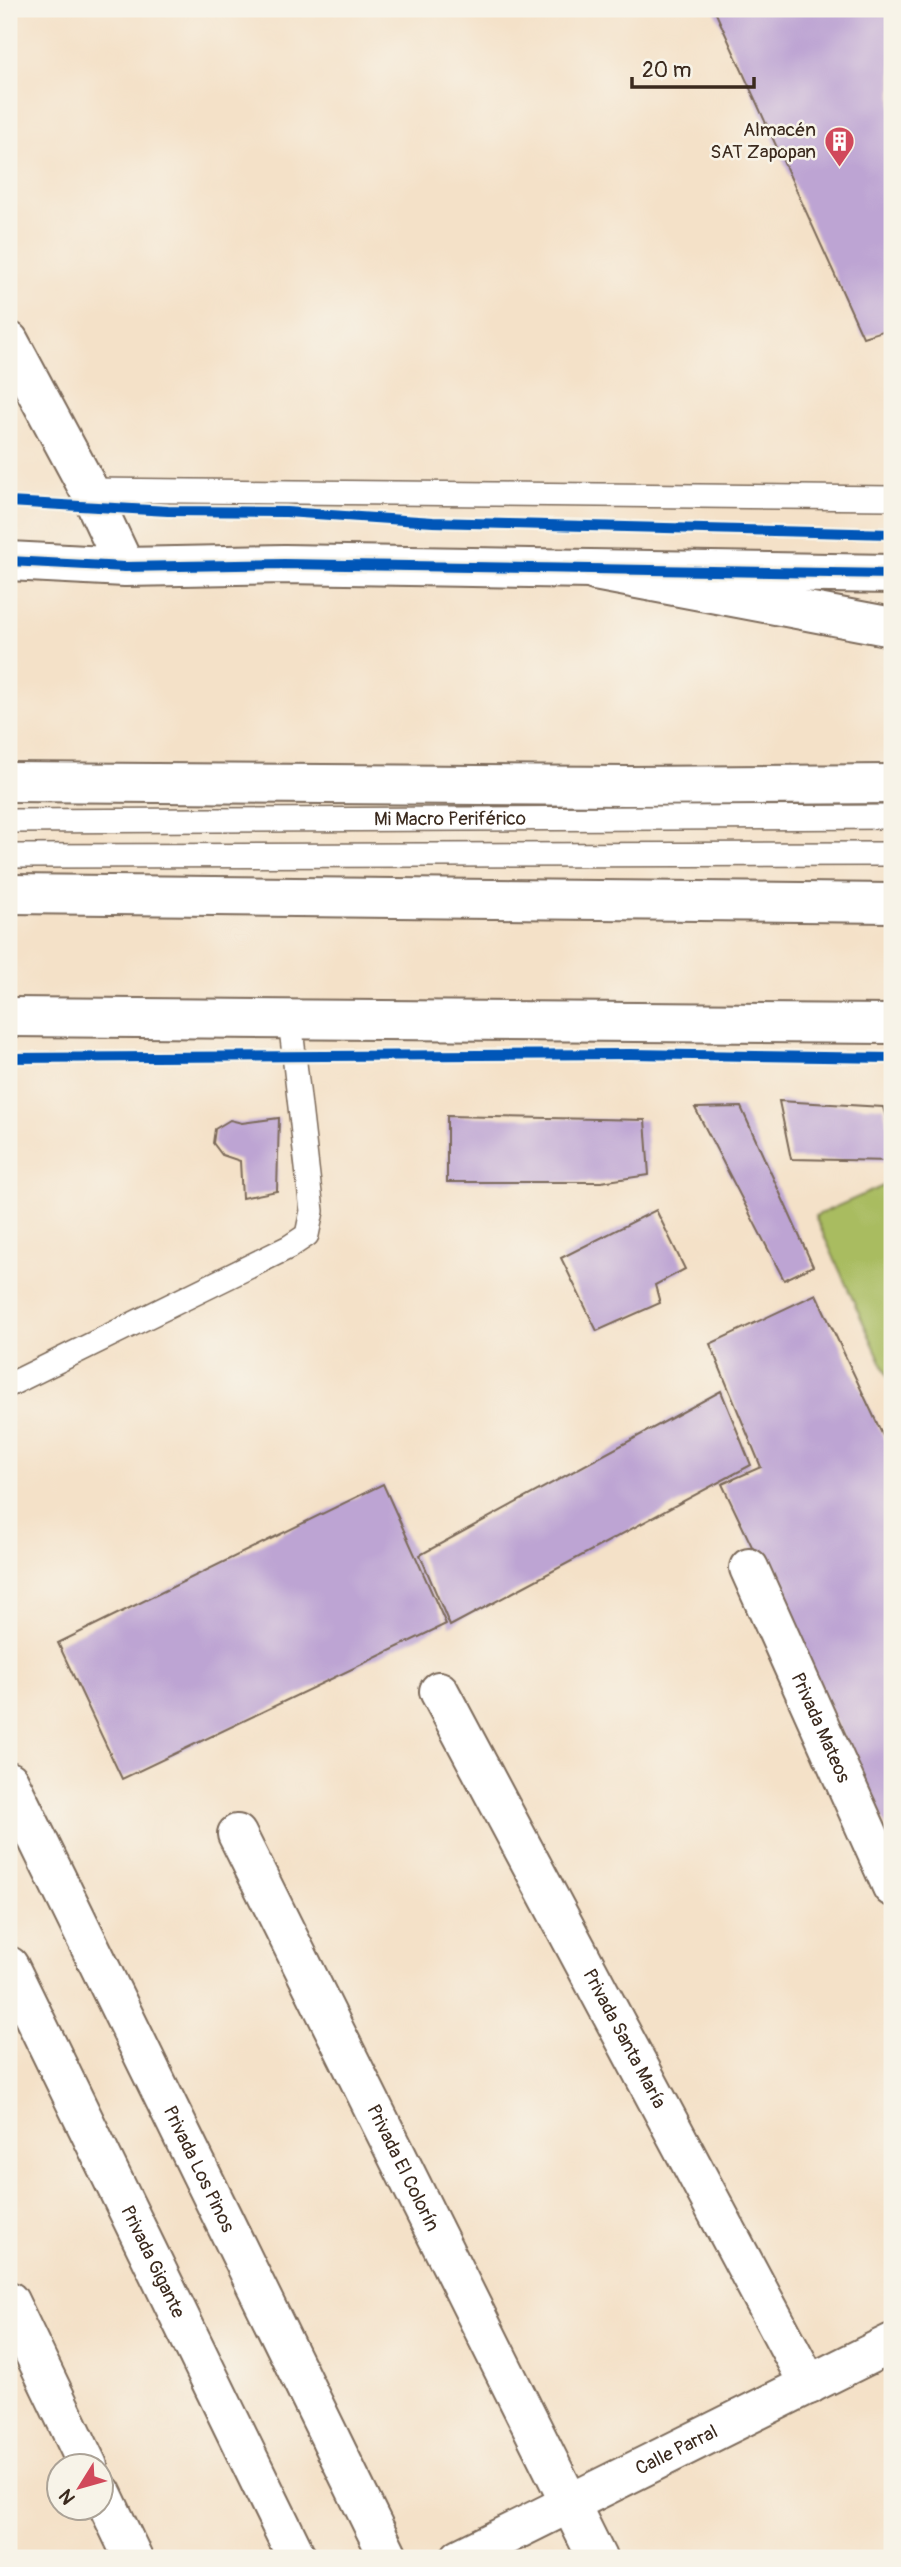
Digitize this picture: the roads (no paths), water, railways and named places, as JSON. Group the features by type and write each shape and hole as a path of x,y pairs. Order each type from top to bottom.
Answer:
{"main road":[{"path":"9,341 89,490 125,567"},
{"path":"9,561 125,567 284,564 595,571 892,573"},
{"path":"595,571 892,627"},
{"path":"9,782 616,786 892,784"},
{"path":"9,894 892,903"},
{"path":"9,1017 892,1024"},
{"name":"Privada Mateos","path":"749,1568 892,1887"},
{"name":"Privada Santa María","path":"439,1691 809,2385"},
{"name":"Privada Los Pinos","path":"9,1782 389,2558"},
{"name":"Privada El Colorín","path":"237,1834 567,2503 597,2558"},
{"name":"Privada Gigante","path":"9,1966 297,2558"},
{"path":"9,2301 81,2452"},
{"name":"Calle Parral","path":"460,2558 892,2343"},
{"path":"116,2522 133,2558"}],"lane":[{"path":"89,490 892,498"},
{"name":"Mi Macro Periférico","path":"9,821 892,817"},
{"name":"Mi Macro Periférico","path":"9,856 892,854"},
{"path":"9,1385 289,1247 307,1235 312,1211 290,1020"}],"place":[{"name":"Almacén SAT Zapopan","path":"839,168"}]}
